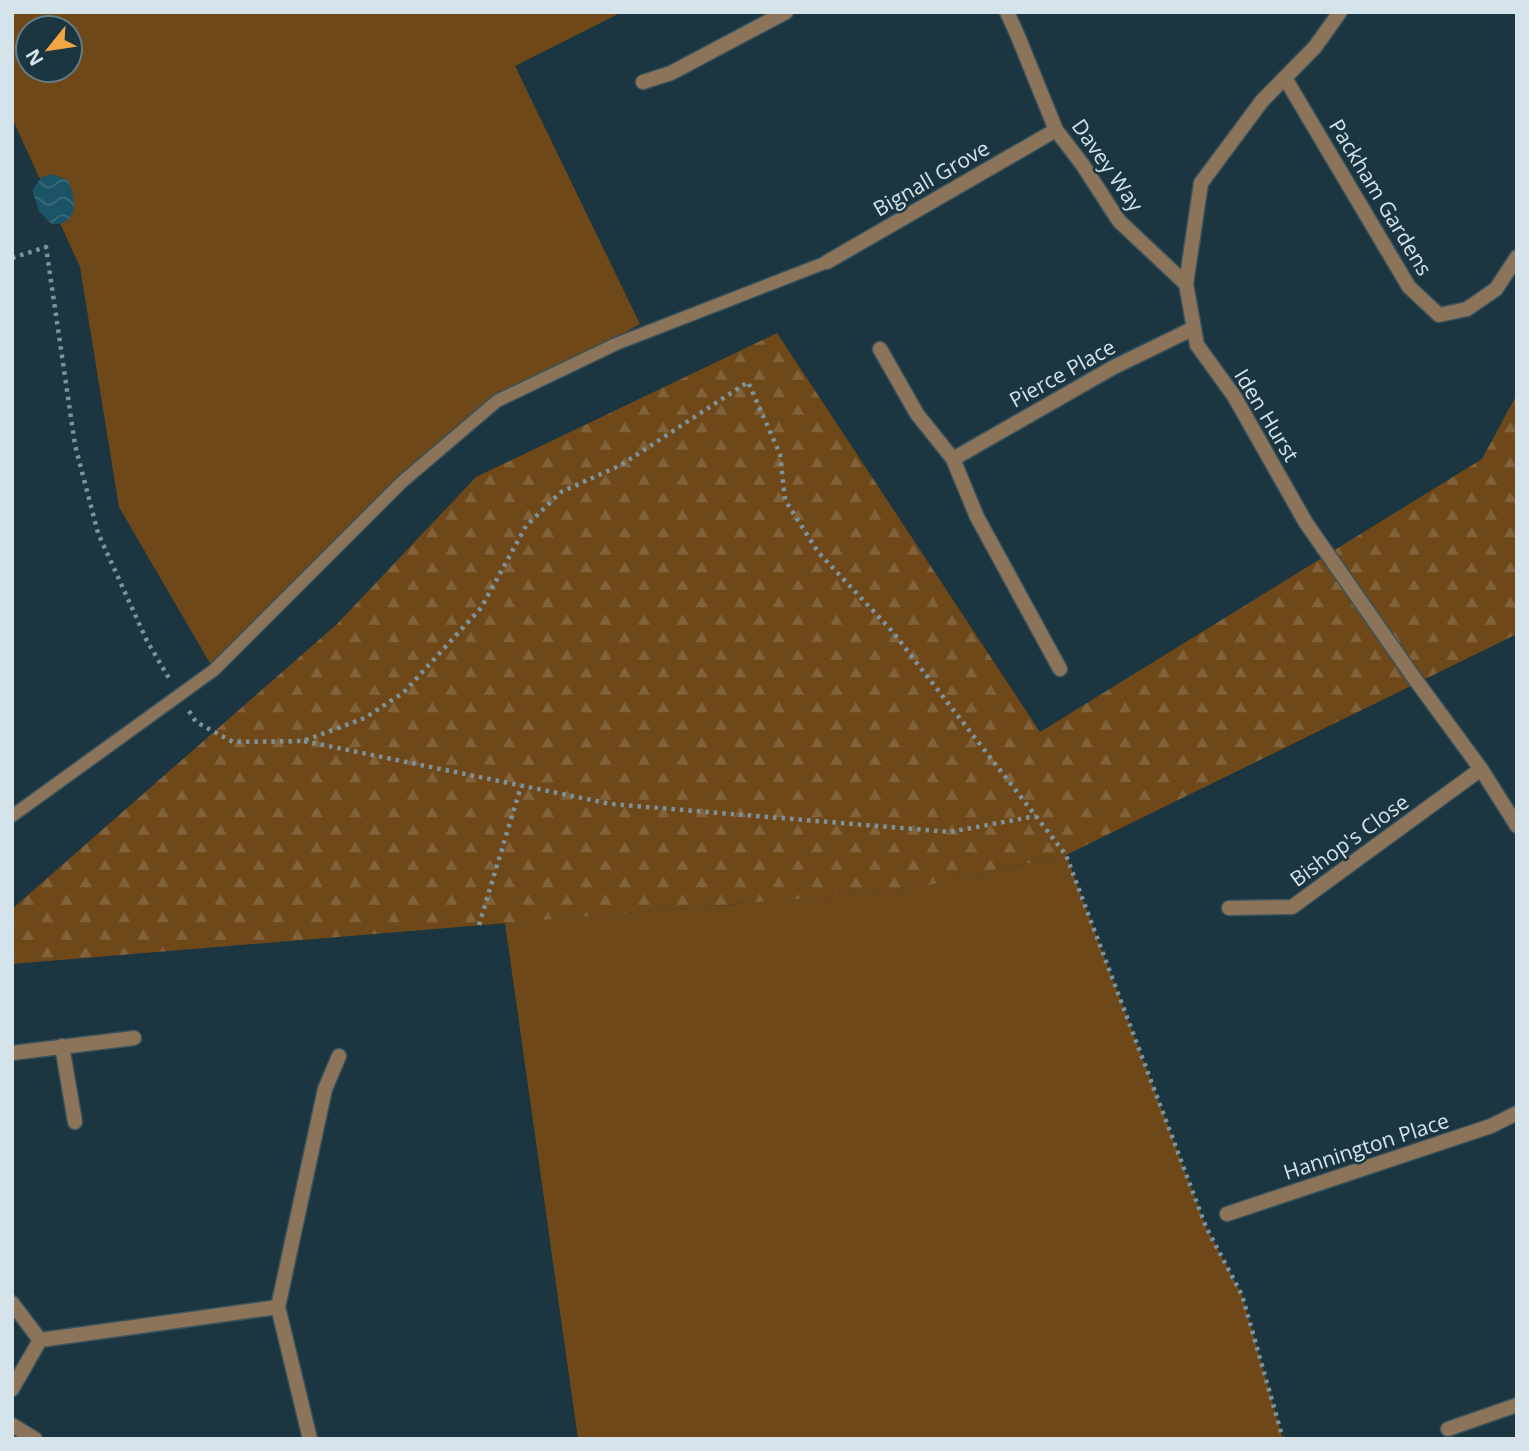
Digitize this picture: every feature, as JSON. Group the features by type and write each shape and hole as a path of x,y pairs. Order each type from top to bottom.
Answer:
{"street":[{"path":"643,82 671,73 786,12"},
{"name":"Davey Way","path":"1007,12 1056,131 1082,164 1119,221 1186,284"},
{"name":"Iden Hurst","path":"1340,12 1315,47 1262,101 1201,183 1186,284 1197,345 1234,396 1306,523 1481,769 1517,826"},
{"name":"Packham Gardens","path":"1285,78 1409,287 1439,315 1467,309 1496,289 1517,257"},
{"name":"Bignall Grove","path":"827,261 1056,131"},
{"name":"Pierce Place","path":"954,459 1112,368 1194,328"},
{"path":"880,349 917,414 954,459 976,517 1060,669"},
{"name":"Bishop's Close","path":"1229,908 1292,907 1481,769"},
{"path":"12,1053 134,1038"},
{"path":"62,1046 75,1122"},
{"path":"310,1439 278,1307 326,1089 339,1056"},
{"name":"Hannington Place","path":"1227,1214 1491,1126 1517,1113"},
{"path":"12,1303 40,1340"},
{"path":"40,1340 278,1307"},
{"path":"12,1389 40,1340"},
{"path":"1448,1429 1517,1405"},
{"path":"12,1425 35,1439"}],"lane":[{"path":"12,816 214,670 402,482 497,401 616,344 827,261"}],"path":[{"path":"12,258 46,247 75,445 98,533 147,641 195,722 233,742 303,740 611,804 950,832 1036,816"},
{"path":"303,740 365,718 404,692 481,608 526,526 561,492 621,465 748,382 780,454 785,500 818,552 892,631 1066,855 1206,1227 1242,1296 1283,1439"},
{"path":"479,925 521,786"}],"green space":[{"path":"12,12 622,12 515,66 640,324 479,417 402,482 214,670 119,507 80,267 12,118"},
{"path":"777,333 1040,732 1482,459 1517,394 1517,634 1066,855 907,890 12,964 12,909 337,624 476,477"},
{"path":"1066,855 1206,1227 1242,1295 1283,1439 578,1439 505,923 906,890"}],"water":[{"path":"52,174 68,180 74,209 69,219 51,224 39,211 32,190 42,177"}]}
